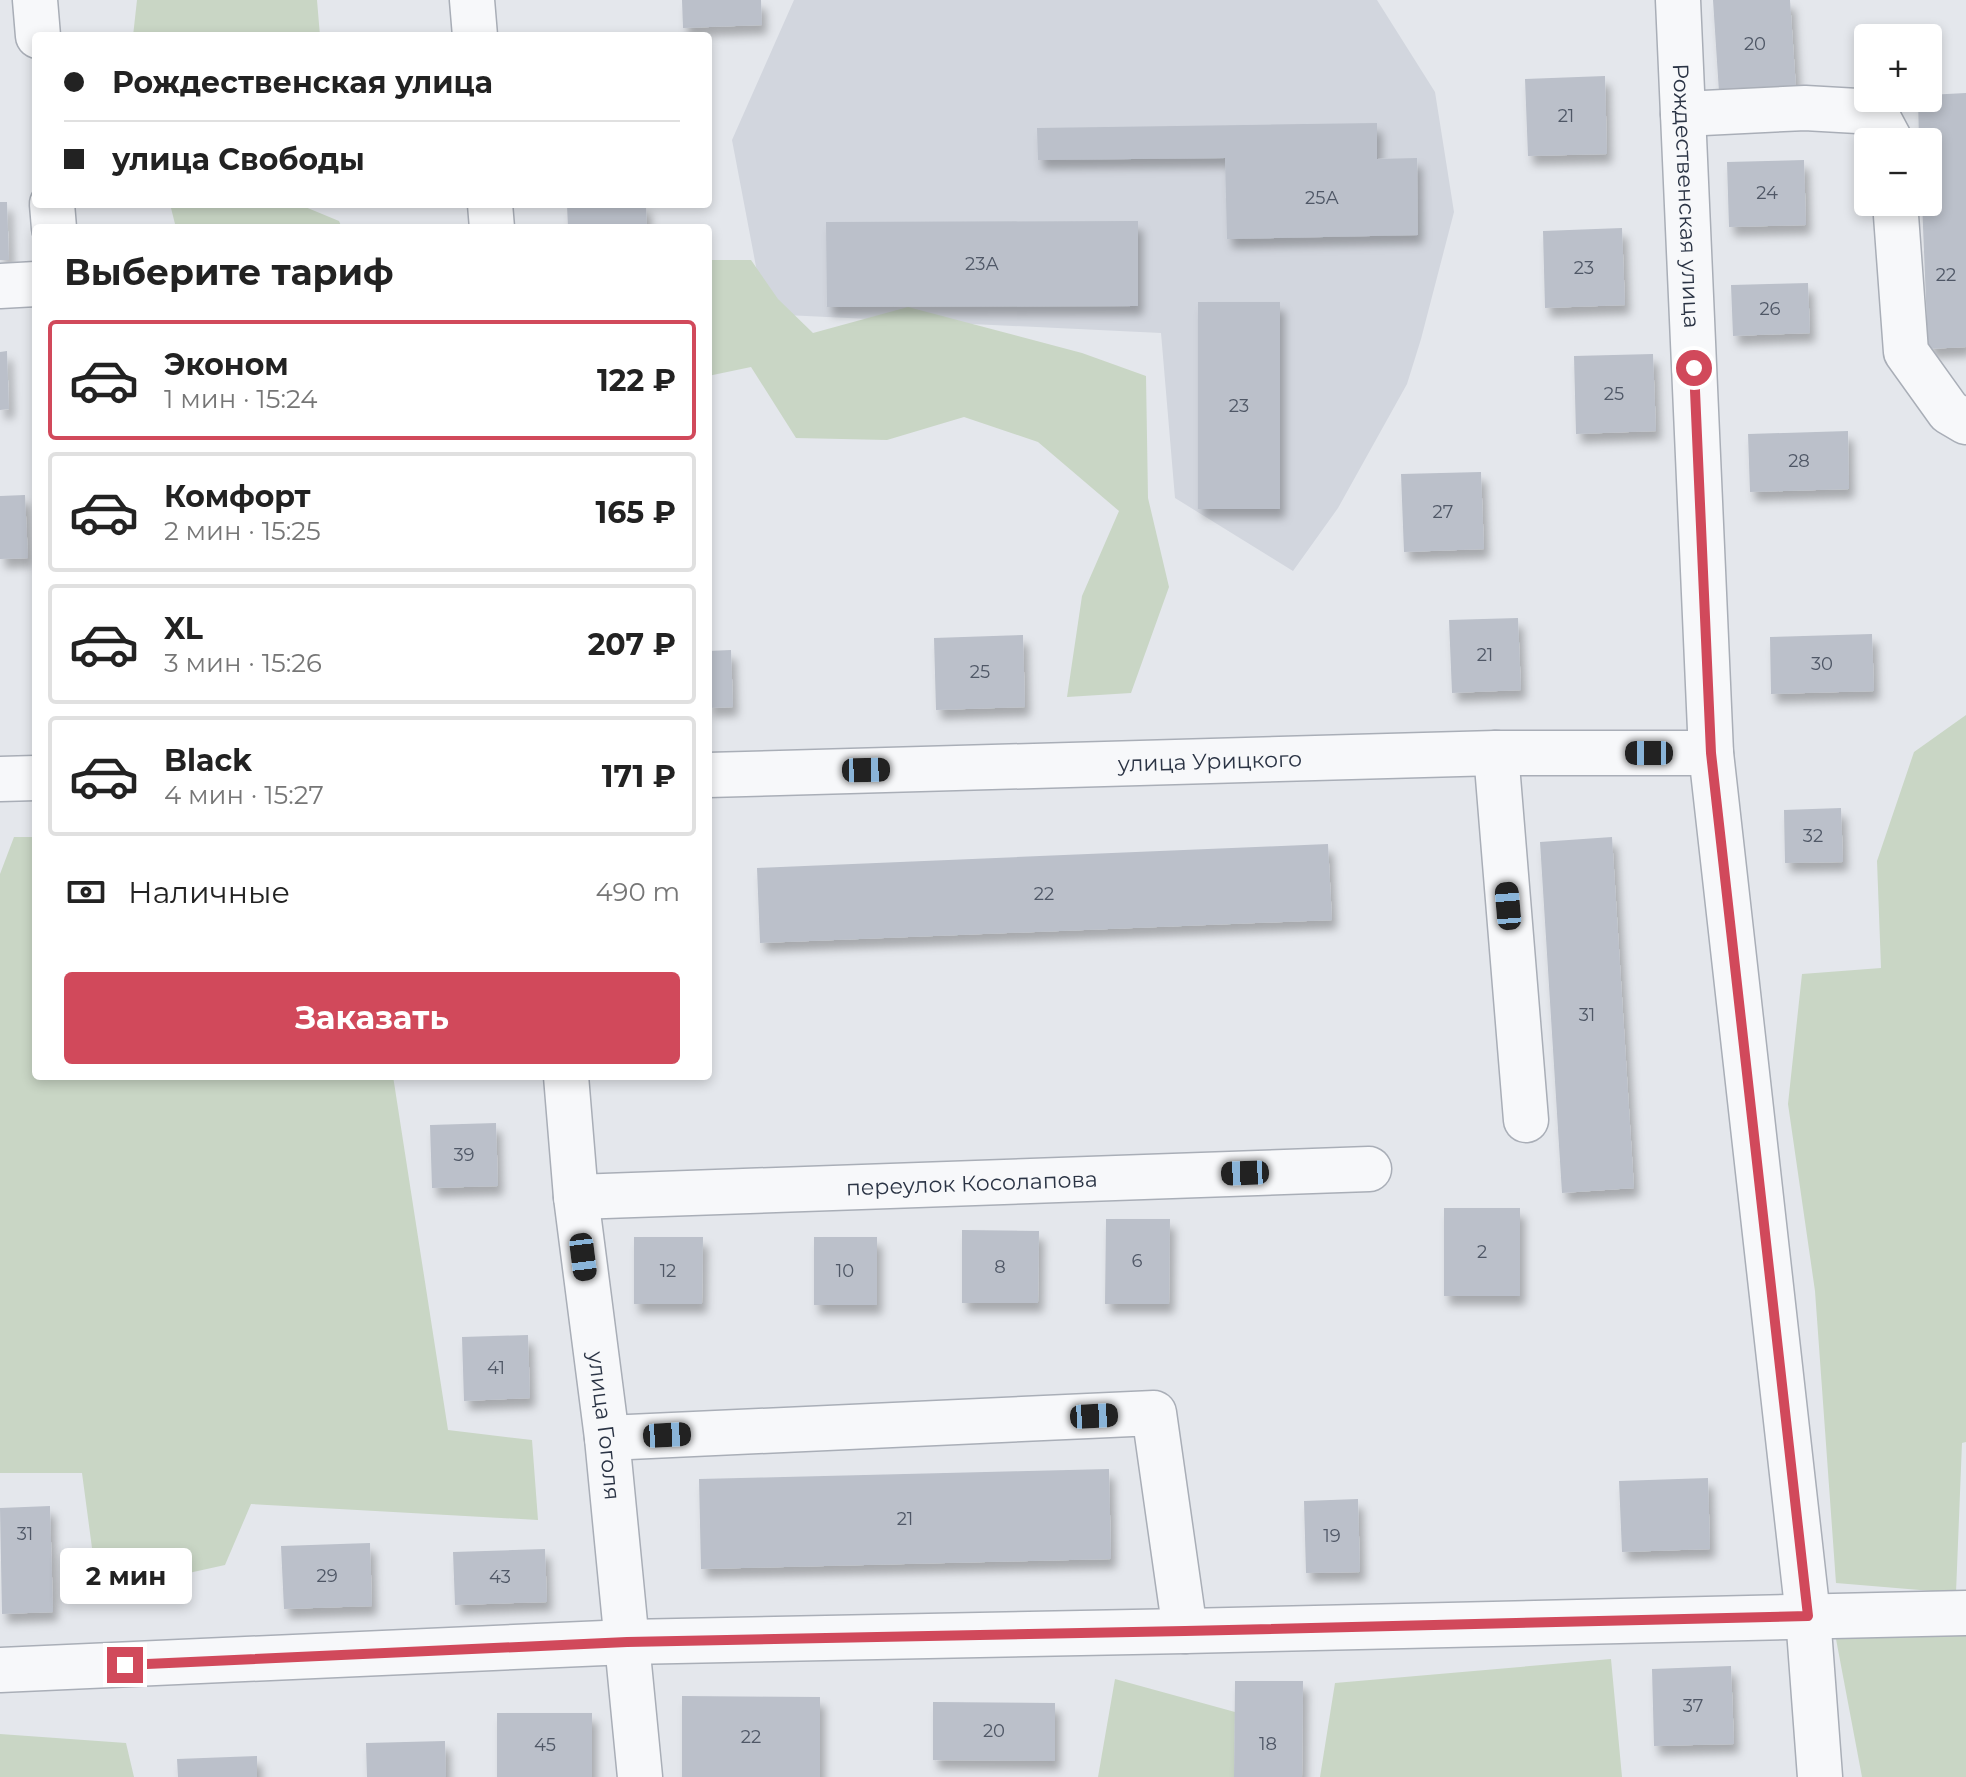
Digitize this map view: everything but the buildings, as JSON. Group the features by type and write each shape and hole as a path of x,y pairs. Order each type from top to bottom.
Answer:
{"street":[{"path":"35,0 38,32"},
{"path":"472,0 475,32"},
{"name":"Рождественская улица","path":"1678,0 1711,753 1808,1616 1820,1777"},
{"path":"1683,114 1805,108 1875,112 1884,128"},
{"path":"1896,216 1906,352 1949,412 1966,422"},
{"path":"0,286 32,284"},
{"path":"1496,753 1526,1120"},
{"name":"улица Урицкого","path":"712,775 1496,753 1711,753"},
{"path":"0,779 32,778"},
{"name":"улица Гоголя","path":"566,1080 576,1197 607,1438 640,1777"},
{"name":"переулок Косолапова","path":"576,1197 1369,1169"},
{"path":"607,1438 1154,1413 1185,1631"},
{"path":"0,1670 627,1642 1966,1613"}],"shaded area":[{"path":"794,0 1377,0 1435,92 1454,212 1407,384 1338,508 1293,571 1175,498 1161,333 765,314 732,140"}],"green space":[{"path":"137,0 317,0 320,32 133,32"},
{"path":"171,208 308,208 340,224 175,224"},
{"path":"712,260 751,260 778,299 813,333 908,307 1082,353 1146,376 1148,498 1169,587 1131,693 1067,697 1082,596 1119,511 1038,442 964,417 887,440 796,438 751,367 712,375"},
{"path":"1966,715 1966,1442 1962,1443 1956,1593 1836,1583 1815,1291 1788,1104 1802,974 1881,968 1877,861 1914,752"},
{"path":"14,837 32,837 32,1080 394,1080 448,1430 532,1440 538,1520 251,1504 225,1565 98,1593 82,1473 0,1473 0,874"},
{"path":"1933,1633 1966,1636 1966,1777 1862,1777 1836,1639"},
{"path":"1611,1659 1622,1777 1320,1777 1335,1683"},
{"path":"1115,1679 1235,1712 1234,1777 1098,1777"},
{"path":"0,1734 126,1743 134,1777 0,1777"}],"route":[{"path":"125,1665 627,1642 1808,1616 1711,753 1694,368"}]}
